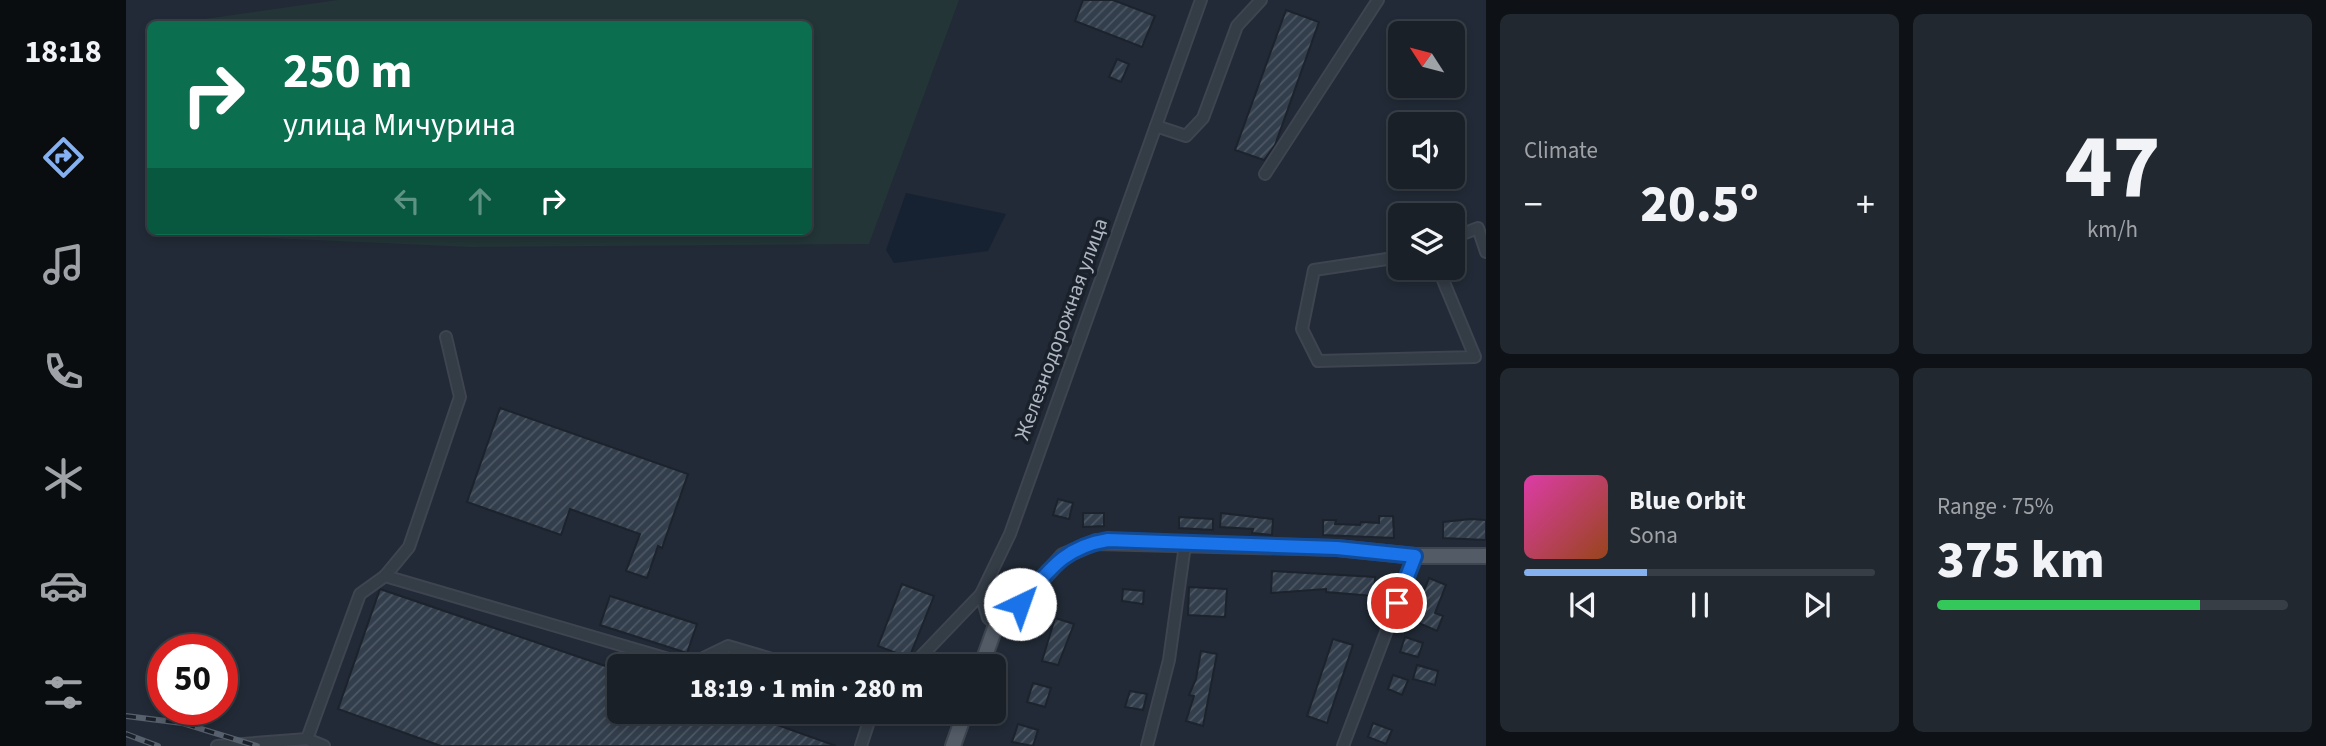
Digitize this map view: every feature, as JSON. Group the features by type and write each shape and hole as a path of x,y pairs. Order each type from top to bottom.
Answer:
{"main road":[{"path":"986,654 996,625 1020,604 1063,556 1075,548 1108,540 1185,545 1337,548 1415,556 1486,556"},
{"path":"953,746 961,724"}],"street":[{"name":"Железнодорожная улица","path":"923,654 981,594 1010,534 1201,0"},
{"path":"1156,126 1186,136 1203,118 1237,26 1261,0"},
{"path":"1265,174 1378,0"},
{"path":"1465,233 1482,227 1486,252"},
{"path":"1388,259 1314,270 1302,328 1318,361 1481,357 1444,280"},
{"path":"307,739 360,594 386,576 409,547 460,397 446,337"},
{"path":"1147,746 1169,660 1185,545"},
{"path":"1343,746 1415,556"},
{"path":"386,576 652,654"},
{"path":"981,594 988,618 996,625"},
{"path":"712,654 728,646 755,654"},
{"path":"861,746 868,724"},
{"path":"217,746 307,739 324,746"}],"shaded area":[{"path":"338,0 959,0 869,244 470,247 201,235 812,235 812,21 190,21"}],"water":[{"path":"906,193 1006,214 988,251 894,263 886,250"}],"building":[{"path":"1083,0 1113,0 1155,16 1142,47 1075,21"},
{"path":"1286,10 1319,22 1275,145 1264,160 1235,150"},
{"path":"1117,59 1129,64 1121,82 1109,77"},
{"path":"500,408 688,474 662,548 658,546 647,578 626,571 640,534 570,509 561,535 467,502"},
{"path":"1058,499 1073,503 1069,519 1053,515"},
{"path":"1083,513 1104,513 1104,526 1083,527"},
{"path":"1221,513 1273,519 1272,535 1252,533 1253,529 1220,527"},
{"path":"1379,516 1393,516 1394,538 1323,535 1323,520 1336,520 1335,524 1360,525 1361,522 1379,523"},
{"path":"1179,517 1213,519 1213,530 1179,528"},
{"path":"1486,520 1486,540 1443,538 1443,522"},
{"path":"1272,571 1375,577 1374,596 1326,592 1326,589 1271,593"},
{"path":"1429,578 1446,585 1435,613 1443,616 1437,631 1412,620"},
{"path":"902,584 934,596 911,654 899,654 878,646"},
{"path":"1189,587 1227,589 1225,617 1188,615"},
{"path":"380,589 607,667 607,724 775,724 836,746 441,746 338,709"},
{"path":"1123,589 1144,591 1143,604 1122,601"},
{"path":"610,596 697,624 687,653 600,625"},
{"path":"1055,618 1074,624 1058,665 1042,661"},
{"path":"1405,637 1423,643 1418,657 1400,652"},
{"path":"1333,639 1353,645 1327,723 1307,716"},
{"path":"1201,651 1217,654 1203,726 1186,721 1194,696 1189,695 1196,679"},
{"path":"1417,665 1438,671 1435,685 1413,679"},
{"path":"1393,675 1408,680 1402,695 1388,689"},
{"path":"1033,683 1051,688 1045,707 1027,702"},
{"path":"1130,691 1147,694 1143,710 1125,707"},
{"path":"1373,723 1392,730 1386,744 1368,737"},
{"path":"1018,724 1038,730 1033,746 1012,742"}],"railway":[{"path":"126,716 182,723 257,746"},
{"path":"126,734 158,746"}],"route":[{"path":"1020,604 1063,556 1075,548 1108,540 1185,545 1337,548 1388,551 1415,556 1397,603"}]}
